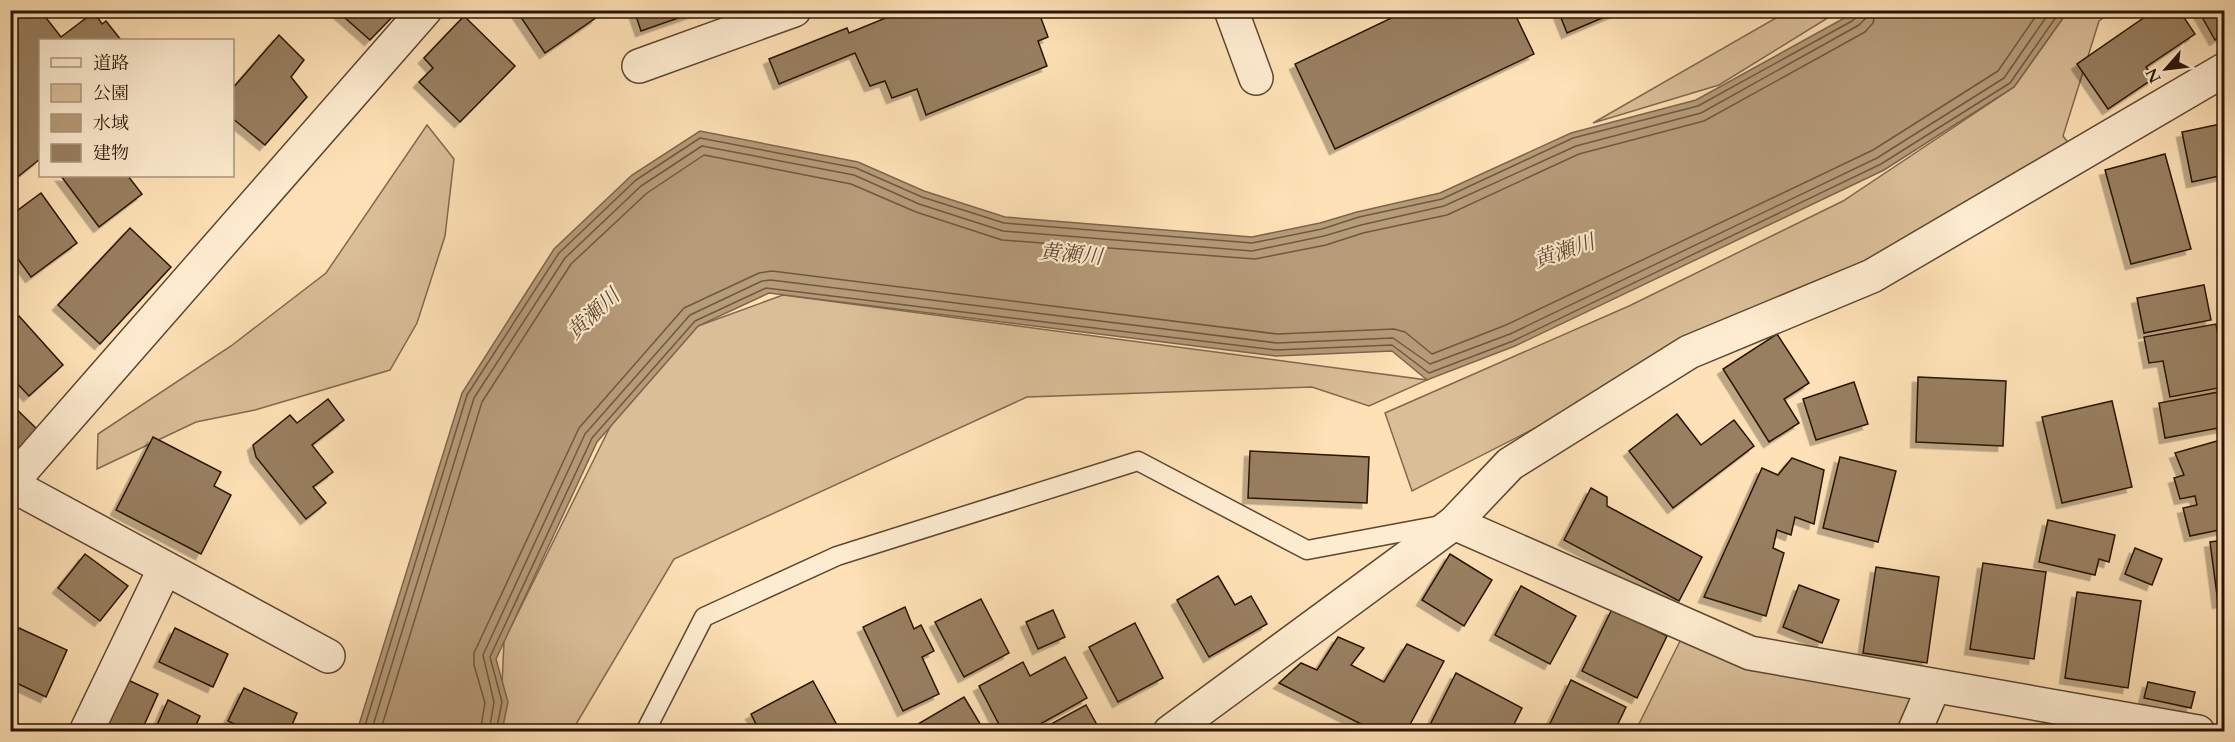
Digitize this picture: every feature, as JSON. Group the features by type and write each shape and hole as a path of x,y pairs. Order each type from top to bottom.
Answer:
{"street":[{"path":"328,656 11,486 24,468 425,10"},
{"path":"639,66 794,10"},
{"path":"1231,10 1256,78"},
{"path":"1170,732 1454,523 1510,464 1689,352 1872,276 2224,70"},
{"path":"1454,523 1750,653 1934,686 2094,724 2198,732"},
{"path":"86,732 164,570"},
{"path":"1914,732 1934,686"}],"lane":[{"path":"645,732 704,617 837,556 1138,461 1307,550 1454,523"}],"green space":[{"path":"1788,11 1839,11 1719,85 1593,123"},
{"path":"2068,11 2113,11 2099,21 2063,136 2071,146 1961,224 1823,281 1412,491 1385,413 1629,306 1843,201 2014,87"},
{"path":"427,125 454,159 445,236 417,323 390,370 255,410 196,422 97,469 98,434 231,346 326,273"},
{"path":"783,295 1427,380 1369,406 1312,387 1027,397 674,559 572,731 500,732 504,641 611,425 698,326"},
{"path":"1683,635 1923,694 1913,731 1635,732"}],"water":[{"name":"黄瀬川","path":"1857,11 2068,11 2014,87 1884,170 1515,346 1427,380 1392,351 1276,356 769,293 698,326 597,442 496,659 508,702 502,731 357,731 462,393 554,249 632,175 700,131 858,162 924,191 1005,217 1252,237 1320,223 1440,193 1571,133 1696,100"}],"building":[{"path":"10,10 40,10 61,37 94,12 102,24 106,21 120,39 39,39 39,160 10,183"},
{"path":"336,10 399,10 370,40"},
{"path":"516,10 592,10 597,17 545,53"},
{"path":"634,10 701,10 641,31"},
{"path":"905,10 1038,10 1048,37 1038,41 1047,66 926,115 917,89 892,98 885,81 870,86 855,53 779,84 769,59 847,28 849,33"},
{"path":"1408,10 1513,10 1534,54 1335,149 1295,64"},
{"path":"1558,10 1621,10 1567,33"},
{"path":"2155,10 2179,10 2195,34 2146,67 2154,78 2108,109 2077,64"},
{"path":"2198,10 2224,10 2224,34 2215,40"},
{"path":"464,16 515,66 460,122 419,82 433,68 424,58"},
{"path":"279,35 304,60 291,77 307,97 265,145 234,120 234,87"},
{"path":"2221,124 2224,142 2224,175 2192,182 2182,132"},
{"path":"2165,154 2191,249 2131,264 2105,170"},
{"path":"62,177 129,177 142,194 99,227"},
{"path":"41,193 77,243 31,277 10,248 10,216"},
{"path":"130,228 171,267 100,344 58,305"},
{"path":"2204,285 2211,320 2144,333 2137,298"},
{"path":"19,316 63,365 29,396 10,376 10,324"},
{"path":"2216,324 2224,369 2224,387 2170,397 2163,361 2149,363 2144,337"},
{"path":"1777,334 1809,383 1784,399 1799,423 1769,442 1723,369"},
{"path":"1918,377 2006,381 2003,446 1916,442"},
{"path":"1854,382 1868,424 1816,440 1803,399"},
{"path":"2224,391 2224,427 2165,438 2159,403"},
{"path":"328,399 344,420 312,445 333,472 313,487 326,503 306,519 256,457 253,445 290,415 297,423"},
{"path":"2112,401 2132,487 2062,503 2042,417"},
{"path":"10,403 38,430 20,449 10,440"},
{"path":"1677,414 1701,445 1734,420 1754,446 1673,508 1629,451"},
{"path":"153,437 221,472 214,486 231,495 201,554 116,510"},
{"path":"2224,439 2224,529 2190,536 2183,508 2197,505 2195,496 2180,499 2174,478 2184,475 2175,453"},
{"path":"1250,451 1369,457 1367,503 1248,498"},
{"path":"1840,457 1896,471 1878,542 1823,528"},
{"path":"1792,458 1824,470 1814,524 1795,517 1791,535 1777,530 1773,548 1784,553 1766,616 1704,597 1762,468 1778,475"},
{"path":"1591,488 1607,497 1607,506 1702,557 1679,601 1564,540"},
{"path":"2048,520 2115,535 2109,562 2099,559 2095,575 2039,562"},
{"path":"2224,540 2224,602 2218,603 2210,542"},
{"path":"2135,548 2162,559 2152,585 2125,574"},
{"path":"85,554 128,586 100,621 58,588"},
{"path":"1450,554 1492,580 1464,626 1422,600"},
{"path":"1983,563 2046,572 2034,659 1970,649"},
{"path":"1876,567 1939,577 1927,663 1863,653"},
{"path":"1218,576 1235,605 1251,596 1267,624 1209,657 1177,600"},
{"path":"1799,585 1839,600 1822,643 1783,627"},
{"path":"1521,586 1576,616 1550,664 1495,635"},
{"path":"2077,592 2141,601 2128,688 2065,678"},
{"path":"981,599 1009,653 964,677 935,622"},
{"path":"905,607 914,629 921,625 934,651 922,657 939,694 903,711 863,627"},
{"path":"1612,609 1667,636 1637,698 1582,671"},
{"path":"1053,610 1065,637 1038,649 1026,622"},
{"path":"1135,623 1163,678 1118,702 1089,647"},
{"path":"19,628 67,650 46,697 10,680 10,647"},
{"path":"175,628 228,654 213,687 159,662"},
{"path":"1338,637 1364,648 1351,665 1384,682 1407,644 1444,661 1406,732 1377,732 1279,683 1301,663 1317,670"},
{"path":"1065,657 1087,698 1026,732 1003,732 979,686 1023,662 1030,676"},
{"path":"1456,673 1522,708 1510,732 1442,732 1430,725"},
{"path":"126,679 158,694 141,732 122,732 105,724"},
{"path":"1571,680 1626,707 1614,732 1546,732"},
{"path":"813,681 838,727 829,732 760,732 751,714"},
{"path":"2148,682 2195,692 2191,708 2144,698"},
{"path":"244,688 297,713 289,732 250,732 228,721"},
{"path":"964,697 985,732 922,732 918,724"},
{"path":"168,700 200,716 193,732 154,732"},
{"path":"1086,705 1101,732 1038,731"},
{"path":"10,723 34,732 10,732"}]}
